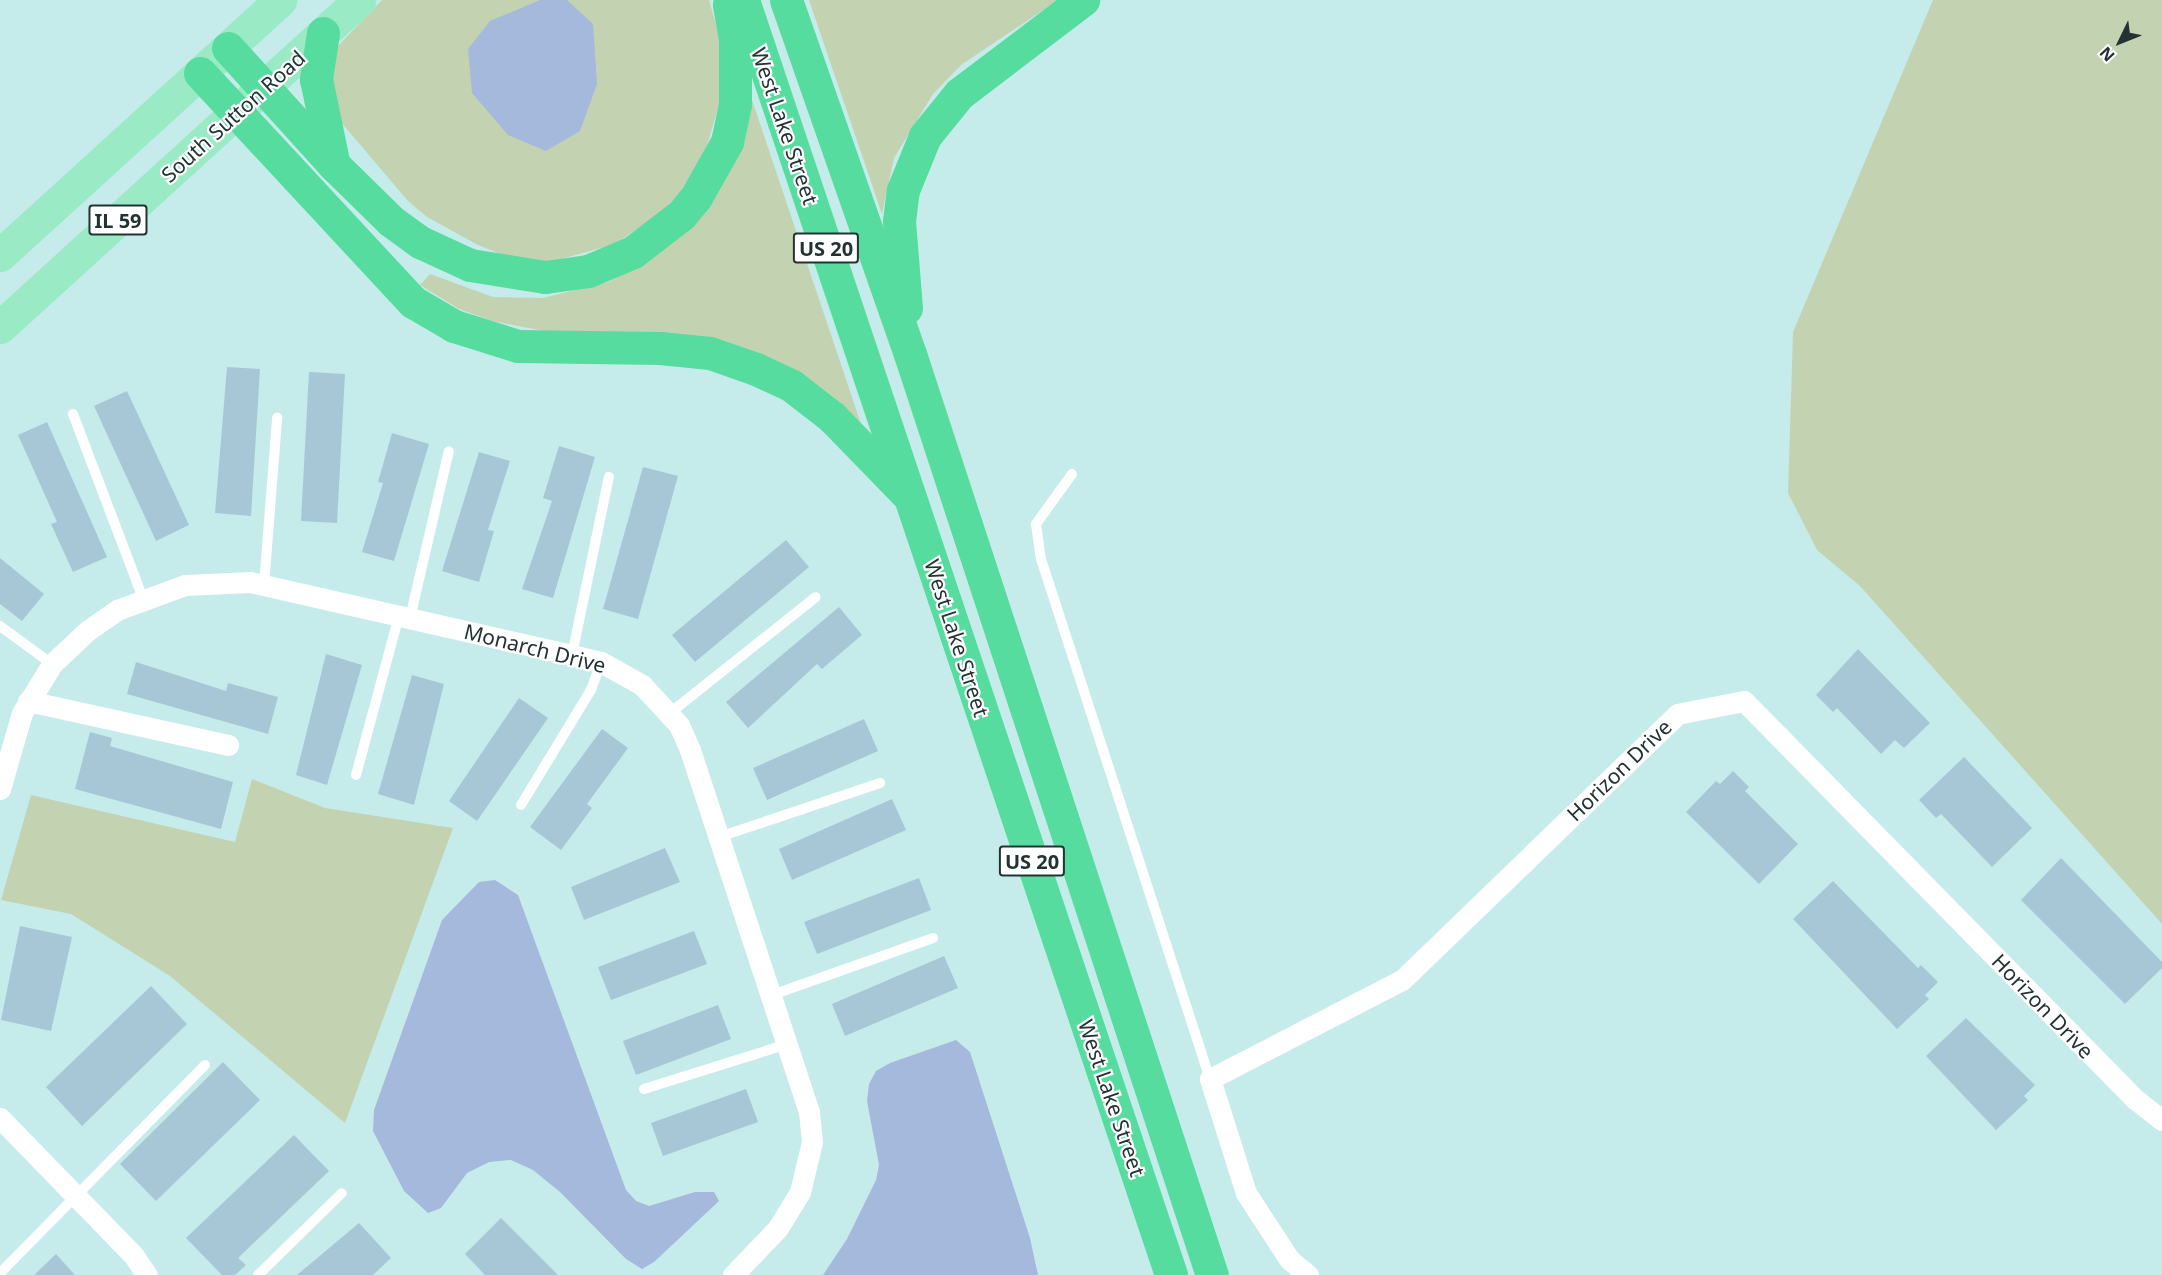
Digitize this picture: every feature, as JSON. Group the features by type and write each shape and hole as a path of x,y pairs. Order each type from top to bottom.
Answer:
{"highway":[{"path":"228,48 334,165 391,221 434,250 470,265 545,277 588,270 633,252 681,215 711,174 726,142 735,104 735,39 729,0"},
{"name":"West Lake Street","path":"743,0 1172,1275"},
{"name":"West Lake Street","path":"786,0 910,354 1212,1275"},
{"path":"910,354 899,221 903,190 925,136 960,94 1083,0"},
{"path":"323,33 316,79 334,165"},
{"path":"200,73 377,268 413,302 444,320 518,346 660,348 710,353 756,369 792,386 832,417 910,496"}],"main road":[{"name":"IL 59","path":"0,255 280,0"},
{"name":"South Sutton Road","path":"0,327 237,113 358,0"}],"street":[{"name":"Monarch Drive","path":"0,789 4,759 28,701 52,664 87,631 143,598 186,585 219,581 264,585 572,654 601,662 642,685 670,713 690,750 809,1112 812,1142 808,1169 791,1211 733,1275"},
{"path":"28,701 228,745"},
{"name":"Horizon Drive","path":"1210,1079 1402,980 1677,714 1744,701 2135,1099 2162,1120"},
{"path":"1210,1079 1246,1193 1289,1259 1308,1275"},
{"path":"0,1118 78,1198 147,1275"}],"lane":[{"path":"74,414 143,598"},
{"path":"264,585 277,418"},
{"path":"356,775 405,617 449,451"},
{"path":"1072,474 1036,524 1041,559 1210,1079"},
{"path":"572,654 609,477"},
{"path":"670,713 816,597"},
{"path":"0,626 52,664"},
{"path":"521,805 591,690 601,662"},
{"path":"719,837 880,783"},
{"path":"772,995 933,938"},
{"path":"644,1089 788,1044"},
{"path":"0,1273 78,1198 93,1177 205,1065"},
{"path":"258,1275 342,1193"}],"green space":[{"path":"382,0 709,0 722,45 722,94 705,153 680,192 661,213 615,244 550,262 503,255 478,245 427,217 408,201 340,121 329,89 336,48"},
{"path":"809,0 1058,0 961,65 933,94 894,158 882,214"},
{"path":"1933,0 2162,0 2162,924 1860,586 1817,550 1788,493 1793,332"},
{"path":"750,94 861,424 812,383 492,321 459,309 420,285 430,274 493,297 543,298 608,282 629,271"},
{"path":"252,779 325,808 453,828 345,1123 170,976 71,914 1,900 31,795 235,842"}],"water":[{"path":"540,0 567,0 593,24 597,84 580,131 546,151 508,135 472,93 468,49 490,21"},
{"path":"495,880 518,895 626,1190 636,1201 649,1206 695,1192 714,1192 719,1201 654,1262 642,1269 626,1259 560,1192 533,1170 511,1160 489,1162 467,1173 441,1208 428,1213 404,1191 373,1131 374,1110 442,920 479,882"},
{"path":"956,1040 970,1052 1030,1238 1038,1275 823,1275 847,1239 876,1180 879,1165 867,1101 869,1084 876,1071 890,1063"}],"building":[{"path":"227,367 260,369 251,516 215,513"},
{"path":"309,372 345,374 337,523 301,521"},
{"path":"127,391 189,525 156,541 94,406"},
{"path":"47,422 107,557 73,572 51,524 57,522 18,435"},
{"path":"392,433 429,444 394,561 362,552 383,483 378,482"},
{"path":"559,446 595,457 553,598 522,589 552,501 543,498"},
{"path":"479,452 510,461 488,530 494,531 479,582 442,571"},
{"path":"643,467 678,476 638,619 603,609"},
{"path":"786,540 809,567 695,662 672,635"},
{"path":"0,558 44,594 22,621 0,604"},
{"path":"839,607 862,635 822,669 817,664 748,728 726,702"},
{"path":"1858,649 1930,723 1904,748 1895,740 1881,754 1837,708 1833,712 1816,695"},
{"path":"326,654 362,665 327,785 296,775"},
{"path":"136,662 226,691 228,683 278,697 268,734 127,694"},
{"path":"412,675 444,684 414,805 378,794"},
{"path":"519,698 548,718 477,821 449,801"},
{"path":"864,719 878,751 767,800 753,768"},
{"path":"602,729 628,748 587,804 592,808 561,850 530,827"},
{"path":"90,732 112,738 110,746 233,782 221,829 75,789"},
{"path":"1964,757 2032,828 1992,867 1941,814 1936,818 1919,800"},
{"path":"1733,771 1749,787 1745,791 1798,844 1759,884 1686,812 1716,781 1720,784"},
{"path":"892,799 906,830 792,880 779,849"},
{"path":"665,848 680,882 584,920 571,887"},
{"path":"2061,858 2162,962 2162,968 2125,1004 2021,900"},
{"path":"919,878 931,910 817,954 804,922"},
{"path":"1833,881 1918,968 1921,965 1938,982 1925,995 1929,999 1897,1029 1793,919"},
{"path":"20,926 72,937 51,1031 1,1020"},
{"path":"694,931 707,964 611,1000 598,967"},
{"path":"944,956 958,988 845,1036 832,1004"},
{"path":"151,986 187,1024 82,1126 46,1087"},
{"path":"718,1005 731,1039 636,1075 623,1041"},
{"path":"1966,1018 2035,1085 2024,1096 2028,1100 1996,1130 1926,1056"},
{"path":"223,1062 260,1100 156,1201 120,1164"},
{"path":"746,1089 758,1122 663,1156 651,1123"},
{"path":"294,1135 329,1171 238,1258 246,1265 235,1275 222,1275 186,1238"},
{"path":"501,1218 558,1275 485,1275 465,1254"},
{"path":"359,1223 391,1258 373,1275 297,1275"},
{"path":"56,1254 75,1275 34,1275"}]}
